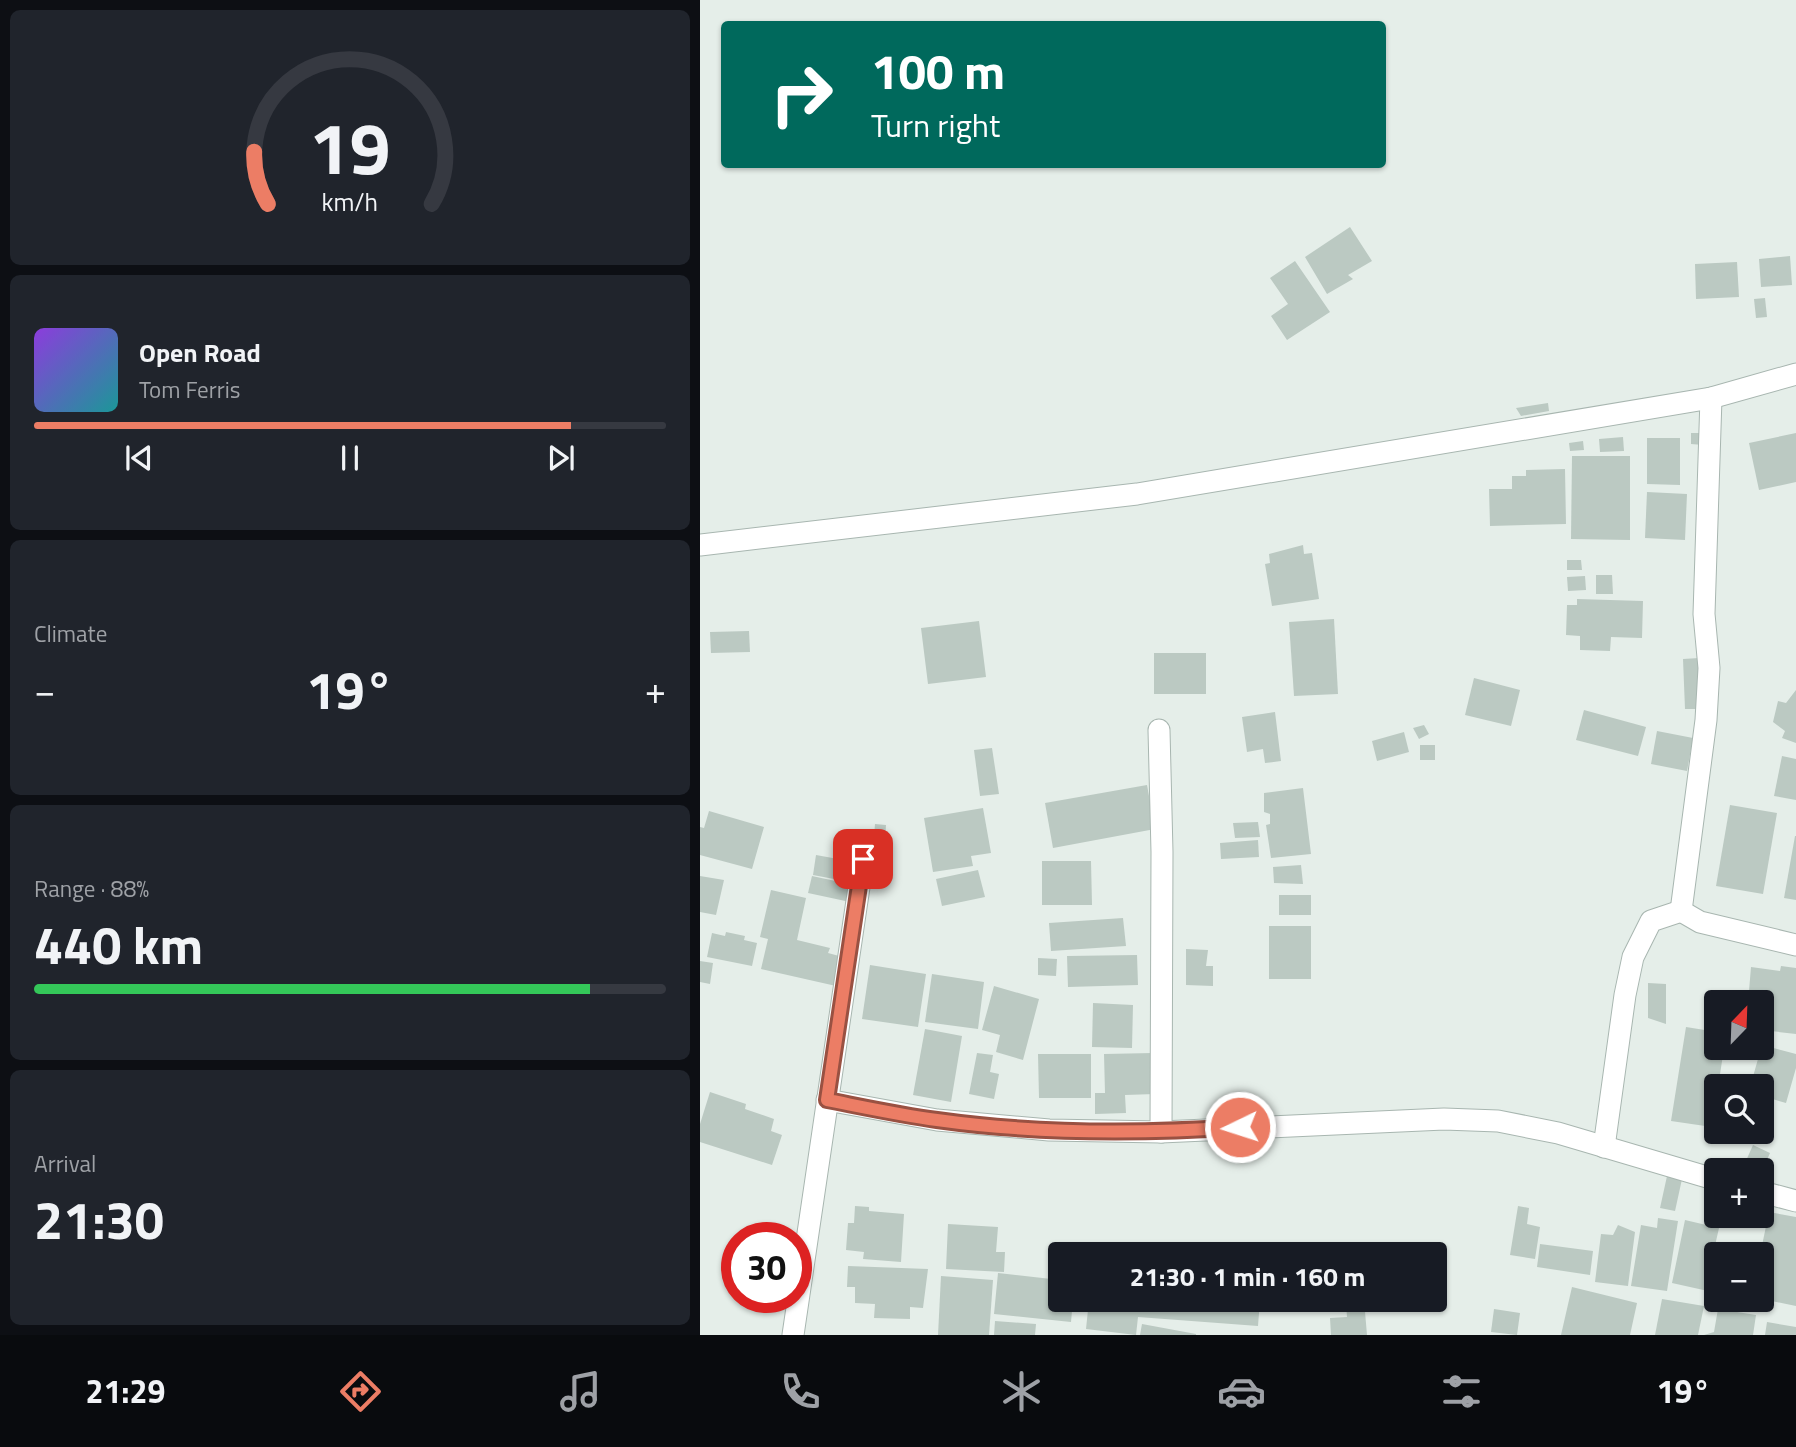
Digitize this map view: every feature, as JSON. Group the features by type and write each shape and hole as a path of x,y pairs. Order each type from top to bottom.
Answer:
{"street":[{"path":"700,545 1137,494 1712,398 1796,374"},
{"path":"1681,911 1706,720 1709,668 1704,614 1712,398"},
{"path":"1159,730 1162,852 1161,1132"},
{"path":"793,1335 863,859"},
{"path":"1604,1147 1633,957 1651,921 1681,911 1700,922 1796,945"},
{"path":"827,1100 949,1121 1049,1130 1161,1132 1444,1119 1498,1121 1604,1147 1704,1176"},
{"path":"1774,1195 1796,1201"}],"building":[{"path":"1350,227 1372,261 1348,275 1353,279 1327,294 1305,257"},
{"path":"1790,256 1792,285 1761,287 1759,259"},
{"path":"1295,261 1330,312 1287,340 1271,316 1288,304 1270,278"},
{"path":"1737,262 1739,297 1696,299 1695,264"},
{"path":"1765,298 1767,317 1756,318 1754,299"},
{"path":"1548,403 1549,411 1521,416 1516,408"},
{"path":"1691,433 1704,433 1703,445 1691,444"},
{"path":"1796,433 1796,482 1759,490 1749,443"},
{"path":"1623,437 1624,451 1600,452 1599,439"},
{"path":"1647,438 1680,438 1680,485 1647,484"},
{"path":"1583,441 1584,450 1570,451 1569,443"},
{"path":"1572,456 1630,456 1630,540 1571,539"},
{"path":"1565,469 1566,524 1490,526 1489,489 1512,489 1512,476 1526,476 1526,470"},
{"path":"1647,492 1687,494 1685,540 1645,538"},
{"path":"1303,545 1304,554 1312,553 1319,599 1272,606 1265,564 1270,563 1269,554"},
{"path":"1567,560 1581,560 1582,570 1567,570"},
{"path":"1596,575 1612,575 1613,594 1596,594"},
{"path":"1585,576 1586,590 1568,591 1567,577"},
{"path":"1577,599 1643,601 1642,638 1611,637 1610,651 1580,650 1580,636 1566,635 1567,605 1577,605"},
{"path":"1334,619 1338,694 1294,696 1289,622"},
{"path":"979,621 986,677 928,684 921,628"},
{"path":"749,631 750,652 711,653 710,632"},
{"path":"1154,653 1206,653 1206,694 1154,694"},
{"path":"1699,658 1701,709 1685,709 1683,659"},
{"path":"1474,678 1520,690 1511,726 1465,715"},
{"path":"1796,690 1796,743 1782,738 1785,731 1773,722 1778,701 1786,703"},
{"path":"1584,710 1646,727 1638,756 1576,740"},
{"path":"1275,712 1281,761 1265,763 1263,749 1247,752 1242,717"},
{"path":"1424,725 1429,734 1419,739 1413,728"},
{"path":"1657,731 1693,738 1687,771 1651,764"},
{"path":"1404,732 1409,752 1377,761 1372,741"},
{"path":"1420,745 1435,745 1435,760 1420,760"},
{"path":"992,748 999,794 980,796 974,750"},
{"path":"1782,756 1796,759 1796,800 1774,796"},
{"path":"1147,785 1155,829 1053,848 1045,803"},
{"path":"1303,788 1311,854 1271,858 1266,825 1270,824 1270,814 1264,812 1264,793"},
{"path":"1730,805 1777,813 1763,894 1716,886"},
{"path":"983,808 991,853 971,856 973,866 933,872 924,818"},
{"path":"709,811 764,827 752,869 700,855 700,827 704,828"},
{"path":"1258,822 1260,837 1235,838 1233,823"},
{"path":"875,824 886,825 884,856 839,852 840,833 874,836"},
{"path":"1796,836 1796,900 1784,898"},
{"path":"1258,840 1259,857 1221,859 1220,843"},
{"path":"816,855 838,859 834,879 813,875"},
{"path":"1042,861 1091,861 1092,905 1042,905"},
{"path":"1301,865 1303,884 1274,883 1273,867"},
{"path":"978,870 985,897 942,906 936,879"},
{"path":"700,876 724,880 716,915 700,912"},
{"path":"812,876 854,885 850,902 808,893"},
{"path":"771,890 806,898 797,940 830,948 828,953 843,957 836,986 761,969 768,939 760,937"},
{"path":"1279,895 1311,895 1311,915 1279,915"},
{"path":"1123,918 1126,946 1051,951 1049,923"},
{"path":"1269,926 1311,926 1311,979 1269,979"},
{"path":"726,932 745,936 744,940 757,943 752,966 707,957 712,933 725,936"},
{"path":"1186,949 1208,950 1206,966 1213,966 1213,986 1186,985"},
{"path":"1137,955 1138,985 1068,987 1067,956"},
{"path":"1038,958 1057,959 1056,976 1038,975"},
{"path":"700,961 713,963 710,984 700,982"},
{"path":"870,965 926,974 918,1027 862,1019"},
{"path":"1781,966 1796,968 1796,1034 1774,1031 1774,990 1749,990 1751,967 1780,971"},
{"path":"932,974 984,982 978,1029 925,1022"},
{"path":"1648,983 1666,984 1666,1024 1648,1018"},
{"path":"994,986 1039,999 1023,1060 996,1052 1000,1035 982,1030"},
{"path":"1093,1003 1133,1005 1132,1048 1092,1047"},
{"path":"1686,1027 1704,1030 1704,1060 1722,1060 1720,1074 1704,1074 1704,1126 1671,1121"},
{"path":"925,1029 962,1036 951,1102 913,1095"},
{"path":"1774,1048 1796,1054 1796,1068 1786,1103 1774,1100 1774,1074 1754,1074 1758,1060 1774,1060"},
{"path":"977,1053 993,1055 990,1072 999,1074 994,1099 969,1094"},
{"path":"1153,1053 1155,1094 1125,1095 1126,1113 1095,1114 1095,1093 1105,1093 1104,1054"},
{"path":"1038,1054 1091,1054 1091,1098 1039,1098"},
{"path":"710,1092 746,1104 745,1109 774,1119 771,1131 782,1135 772,1165 700,1142 700,1124"},
{"path":"1753,1145 1770,1153 1768,1158 1747,1158"},
{"path":"1667,1176 1682,1179 1675,1211 1660,1208"},
{"path":"855,1206 869,1207 869,1211 904,1214 901,1262 863,1259 864,1252 846,1250 848,1223 854,1223"},
{"path":"1518,1206 1529,1208 1527,1224 1540,1227 1535,1259 1510,1255"},
{"path":"1774,1213 1796,1217 1796,1306 1774,1301 1774,1242 1763,1242 1766,1228 1774,1228"},
{"path":"1658,1218 1678,1221 1667,1291 1631,1286 1641,1225 1657,1228"},
{"path":"1685,1220 1704,1224 1704,1228 1719,1228 1716,1242 1704,1242 1704,1290 1672,1283"},
{"path":"948,1224 998,1227 996,1252 1005,1252 1004,1272 946,1269"},
{"path":"1618,1225 1635,1232 1628,1286 1595,1282 1601,1234 1613,1235"},
{"path":"1540,1244 1593,1251 1590,1275 1537,1267"},
{"path":"848,1266 928,1269 923,1308 910,1307 910,1319 874,1318 875,1304 855,1303 855,1287 847,1287"},
{"path":"998,1273 1048,1279 1048,1312 1072,1312 1071,1322 994,1314"},
{"path":"941,1276 993,1280 989,1335 938,1335"},
{"path":"1572,1287 1637,1303 1630,1335 1561,1335"},
{"path":"1662,1299 1704,1306 1698,1335 1655,1335"},
{"path":"1494,1309 1520,1313 1517,1335 1491,1332"},
{"path":"1088,1312 1259,1312 1258,1326 1138,1317 1136,1335 1086,1329"},
{"path":"1347,1312 1365,1312 1367,1335 1331,1335 1330,1318 1347,1317"},
{"path":"1717,1312 1756,1315 1753,1335 1704,1335 1714,1332"},
{"path":"995,1321 1036,1324 1035,1335 994,1335"},
{"path":"1767,1322 1796,1327 1796,1335 1765,1335"},
{"path":"1142,1324 1196,1334 1196,1335 1140,1335"}],"route":[{"path":"863,859 827,1100 937,1120 1049,1130 1161,1132 1240,1127"}]}
